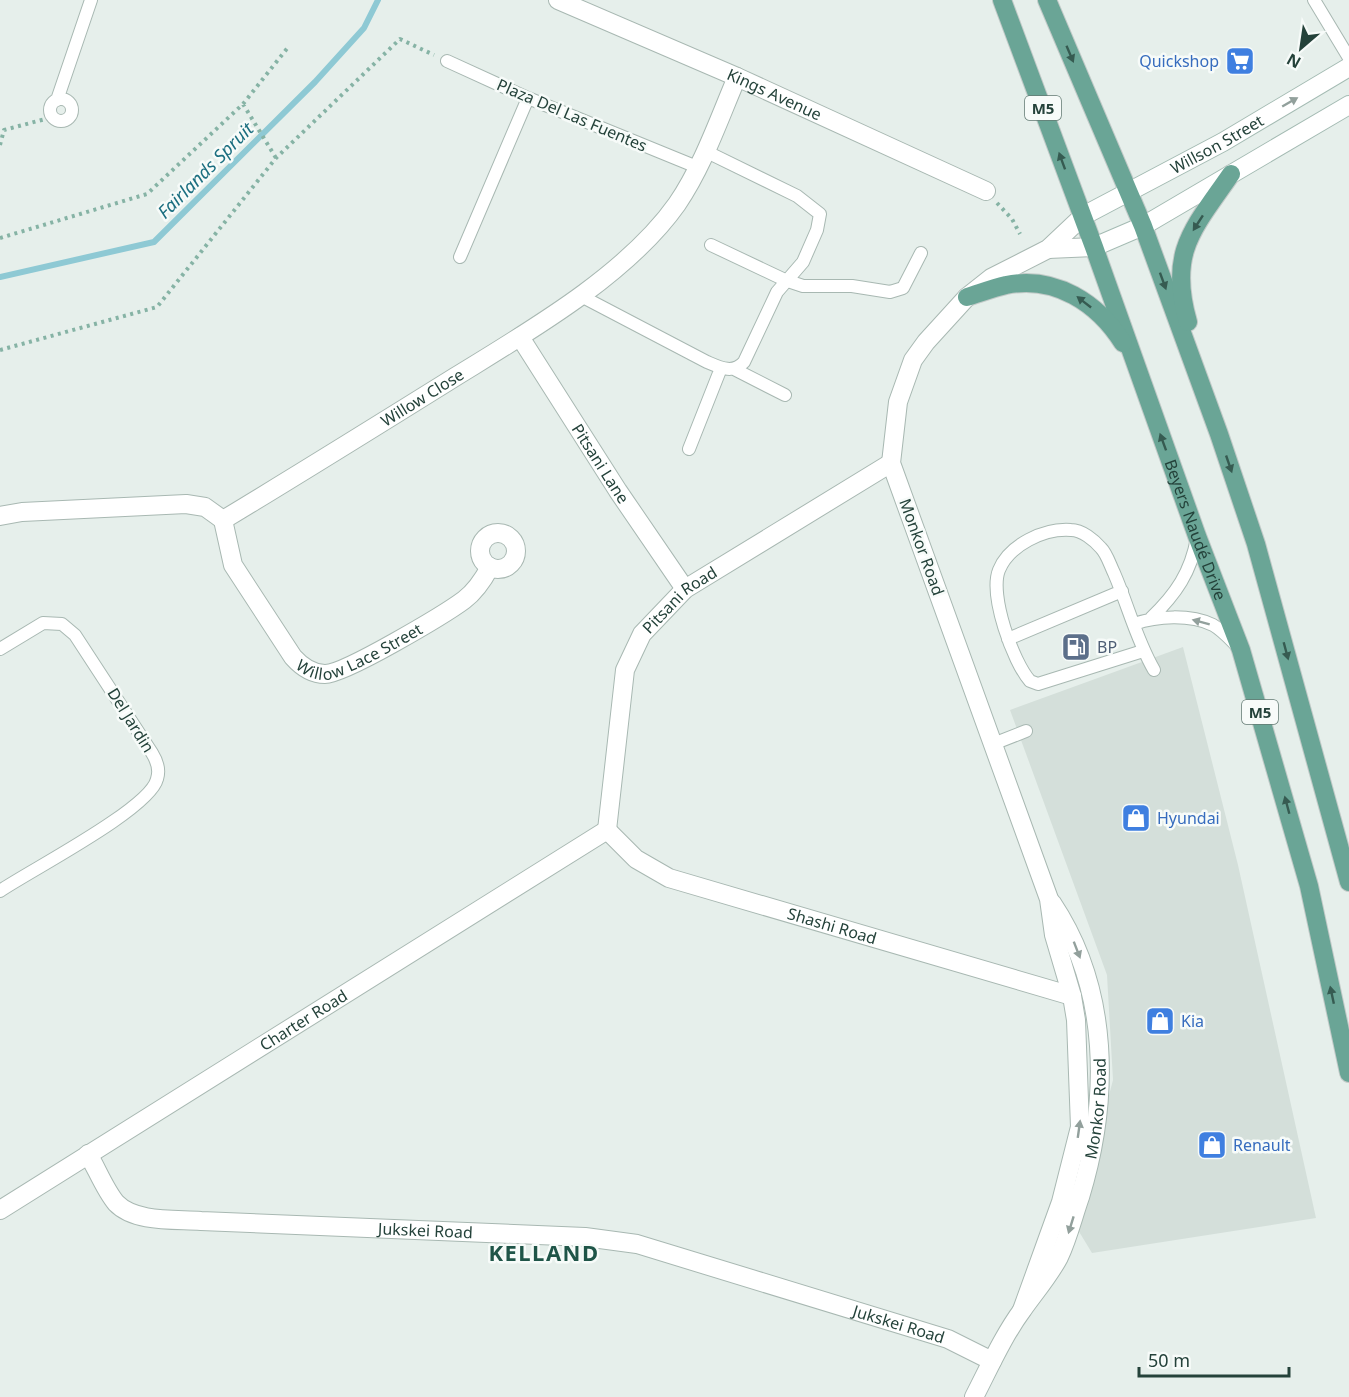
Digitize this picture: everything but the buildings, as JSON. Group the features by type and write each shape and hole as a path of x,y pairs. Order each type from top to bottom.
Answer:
{"main road":[{"name":"Beyers Naudé Drive","path":"1002,0 1083,216 1197,536 1241,650 1309,886 1349,1072"},
{"name":"M5","path":"1047,0 1143,226 1219,434 1256,544 1349,882"},
{"path":"1219,434 1185,310 1179,274 1182,253 1190,234 1231,174"},
{"path":"967,297 1007,285 1043,284 1060,288 1075,295 1102,317 1117,334 1135,362"}],"street":[{"name":"Kings Avenue","path":"558,0 737,77 986,191"},
{"name":"Willson Street","path":"1083,216 1128,190 1223,142 1349,67"},
{"name":"Willow Close","path":"223,520 520,337 580,296 644,242 677,204 701,159 737,77"},
{"name":"Willson Street","path":"1094,247 1143,226 1349,105"},
{"name":"Monkor Road","path":"1022,1310 1060,1202 1080,1127 1080,1072 1072,996 1054,935 1049,899 891,463 898,402 913,360 946,317 992,278 1048,249 1083,216"},
{"name":"Monkor Road","path":"1048,249 1094,247"},
{"name":"Pitsani Lane","path":"520,337 618,491 685,589"},
{"name":"Pitsani Road","path":"607,830 626,670 642,634 685,589 891,463"},
{"path":"0,516 22,512 186,504 206,507 223,520"},
{"name":"Willow Lace Street","path":"223,520 233,565 292,657 314,672 331,673 348,667 463,600 481,583 490,567"},
{"name":"Shashi Road","path":"607,830 636,859 669,878 1072,996"},
{"name":"Charter Road","path":"0,1210 607,830"},
{"name":"Monkor Road","path":"974,1397 1022,1310 1042,1286 1069,1233 1094,1149 1100,1099 1098,1041 1092,995 1069,929 1049,899"},
{"name":"Jukskei Road","path":"88,1154 116,1202 123,1209 144,1216 201,1221 585,1237 636,1244 661,1249 948,1339 992,1361"}],"lane":[{"path":"57,100 70,103 72,110 65,120 58,121 50,110 57,100 91,0"},
{"path":"1314,0 1349,58"},
{"name":"Plaza Del Las Fuentes","path":"447,61 528,99 701,159 797,196 818,211 821,218 803,262 785,280 773,298 744,362 728,369 689,449"},
{"path":"460,257 528,99"},
{"path":"711,246 785,280 811,287 852,286 897,291 907,283 921,253"},
{"path":"580,296 786,395"},
{"path":"1143,651 1038,684 1030,681 1023,673 999,615 998,572 1008,553 1017,545 1045,535 1071,530 1086,535 1103,550 1122,591 1143,651 1154,670"},
{"path":"1151,618 1185,579 1193,561 1197,536"},
{"path":"1008,639 1122,591"},
{"path":"1134,624 1151,618 1198,620 1215,626 1241,650"},
{"name":"Del Jardin","path":"0,649 42,623 50,621 70,629 90,655 152,753 158,763 158,772 157,781 150,790 116,819 0,891"},
{"path":"993,744 1026,731"}],"path":[{"path":"0,350 157,307 276,158 400,39 447,61"},
{"path":"0,238 147,194 243,104 289,46"},
{"path":"243,104 276,158"},
{"path":"0,145 4,130 53,117"},
{"path":"986,191 1012,219 1020,234"}],"shaded area":[{"path":"1183,647 1238,865 1316,1218 1092,1253 1075,1225 1113,1080 1107,975 1010,710"}],"waterway":[{"name":"Fairlands Spruit","path":"0,277 154,242 315,82 364,28 378,0"}],"place":[{"name":"Quickshop","path":"1240,61"},
{"name":"BP","path":"1076,647"},
{"name":"Hyundai","path":"1136,818"},
{"name":"Kia","path":"1160,1021"},
{"name":"Renault","path":"1212,1145"}],"district":[{"name":"KELLAND","path":"544,1252"}]}
